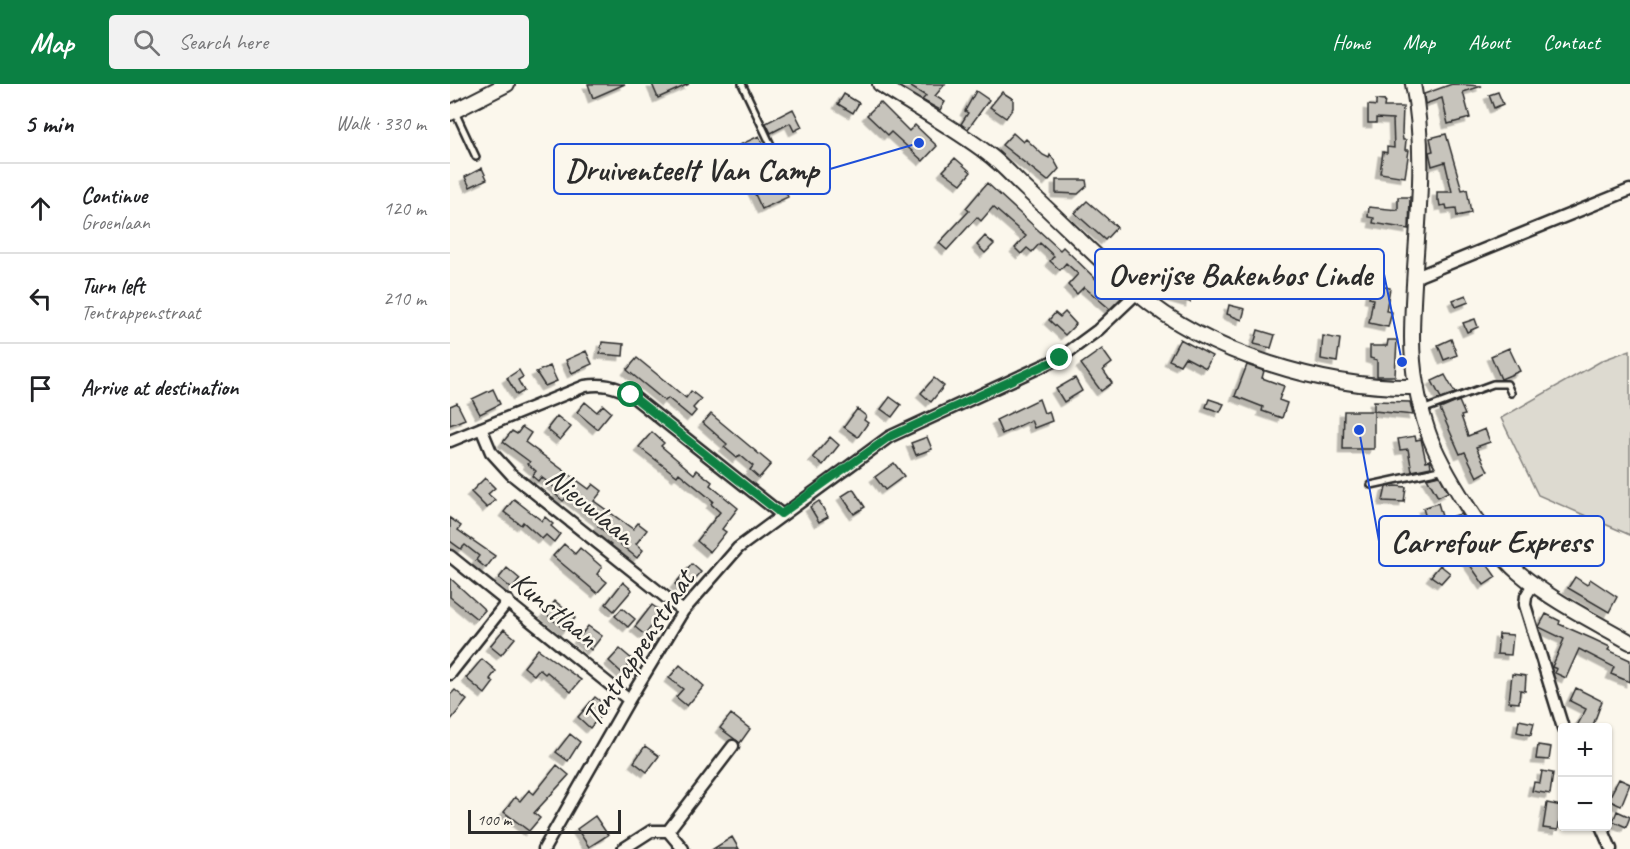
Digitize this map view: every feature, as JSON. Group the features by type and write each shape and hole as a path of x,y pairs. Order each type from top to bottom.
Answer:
{"street":[{"path":"452,112 507,84"},
{"path":"880,84 988,153 1137,293 1173,319 1202,336 1254,358 1371,387 1417,387"},
{"path":"1413,84 1419,131 1416,278 1412,337 1417,387 1431,441 1499,553 1533,584 1630,642"},
{"path":"1416,278 1630,190"},
{"name":"Tentrappenstraat","path":"544,849 683,611 738,548 781,514 889,437 1060,358 1098,330 1137,293"},
{"path":"450,441 585,386 601,384 616,387 631,395 781,514"},
{"name":"Nieuwlaan","path":"481,428 491,452 512,474 683,611"},
{"name":"Kunstlaan","path":"450,556 629,700"},
{"path":"1533,584 1525,605 1561,723"},
{"path":"450,674 508,601"},
{"path":"669,831 733,746"},
{"path":"623,849 651,831 669,831"},
{"path":"669,831 683,849"},
{"path":"1603,831 1611,849"}],"lane":[{"path":"742,84 780,164"},
{"path":"452,112 476,156"},
{"path":"1422,410 1493,384 1507,384 1511,393"},
{"path":"1371,485 1447,468"}],"shaded area":[{"path":"1630,350 1630,535 1538,495 1501,418 1603,360"}],"building":[{"path":"588,84 625,84 593,98"},
{"path":"652,84 689,84 658,98"},
{"path":"906,84 945,84 935,96 945,102 940,110 922,100 926,96"},
{"path":"1452,84 1482,86 1463,92 1470,118 1448,124 1442,98 1425,104 1424,94"},
{"path":"976,91 989,100 968,129 961,124 968,113 965,111"},
{"path":"1002,92 1013,99 1013,108 1006,118 990,107"},
{"path":"1498,92 1503,104 1494,108 1489,95"},
{"path":"844,94 859,103 853,113 838,104"},
{"path":"1376,100 1385,101 1384,107 1403,107 1402,133 1403,140 1406,140 1405,150 1409,150 1405,177 1380,173 1383,152 1387,153 1387,147 1394,148 1393,119 1376,118 1376,123 1368,123 1368,105 1376,106"},
{"path":"880,102 909,131 915,125 937,146 923,161 891,132 888,135 867,115"},
{"path":"793,109 802,127 794,131 790,123 771,133 766,123"},
{"path":"1013,133 1023,142 1026,139 1043,155 1049,158 1050,155 1054,160 1059,169 1048,181 1002,145"},
{"path":"1446,134 1462,190 1467,189 1471,213 1457,216 1456,208 1447,209 1446,205 1440,206 1437,200 1437,192 1452,192 1445,162 1432,166 1429,152 1433,151 1430,138"},
{"path":"759,136 788,197 762,209 733,148"},
{"path":"955,158 971,172 961,184 943,171"},
{"path":"482,168 487,179 470,187 465,177"},
{"path":"1056,180 1086,180 1087,186 1078,194 1056,193"},
{"path":"987,183 1060,250 1063,247 1105,288 1107,285 1121,298 1110,309 1084,287 1077,294 1068,285 1078,274 1066,263 1060,270 1050,261 1054,256 1040,243 1032,252 1027,248 1021,254 1015,248 1026,236 993,207 981,221 977,217 947,250 939,243 969,211 966,208"},
{"path":"1398,197 1410,197 1409,229 1373,223 1374,218 1368,217 1369,207 1398,210"},
{"path":"1087,201 1117,227 1105,240 1075,213"},
{"path":"985,236 994,244 985,253 977,245"},
{"path":"1148,273 1163,276 1162,282 1192,289 1190,302 1145,288"},
{"path":"1371,284 1390,288 1386,311 1392,312 1388,327 1369,323 1373,299 1369,298"},
{"path":"1466,295 1469,302 1456,307 1453,300"},
{"path":"1229,305 1245,309 1242,320 1227,314"},
{"path":"1065,312 1076,324 1065,335 1049,320 1055,313 1060,317"},
{"path":"1475,319 1478,327 1467,332 1463,323"},
{"path":"1258,330 1275,335 1271,348 1254,344"},
{"path":"1323,336 1340,339 1337,362 1321,359"},
{"path":"1180,339 1212,356 1206,368 1185,357 1180,365 1169,360"},
{"path":"1451,339 1457,355 1444,360 1438,345"},
{"path":"1388,340 1397,340 1395,376 1377,376 1377,360 1370,358 1370,346 1387,346"},
{"path":"602,342 624,344 623,356 600,354"},
{"path":"1509,348 1520,371 1501,379 1491,356"},
{"path":"1102,349 1112,363 1103,370 1112,383 1101,391 1081,364"},
{"path":"586,351 592,364 572,373 566,360"},
{"path":"637,358 686,398 691,391 701,399 693,408 696,411 691,417 668,398 665,401 627,370"},
{"path":"1247,365 1264,371 1262,378 1284,386 1279,400 1287,403 1282,418 1262,411 1263,407 1235,396"},
{"path":"550,366 557,381 545,386 536,372"},
{"path":"519,370 523,377 518,380 524,391 517,395 507,378"},
{"path":"1445,375 1455,393 1441,398 1432,381"},
{"path":"934,378 944,386 931,402 921,393"},
{"path":"1075,378 1082,391 1064,402 1056,389"},
{"path":"493,389 500,404 480,414 472,399"},
{"path":"890,397 901,405 892,417 881,409"},
{"path":"1039,399 1044,413 1049,411 1052,421 1034,428 1031,420 1002,434 996,420"},
{"path":"1209,399 1224,404 1220,412 1206,407"},
{"path":"1374,401 1410,402 1413,415 1374,411"},
{"path":"1459,401 1465,415 1461,416 1468,436 1485,429 1490,442 1476,447 1488,471 1477,477 1465,452 1460,454 1440,409"},
{"path":"585,402 597,412 603,405 611,412 597,429 577,412"},
{"path":"457,403 465,419 450,425 450,406"},
{"path":"857,409 866,416 864,420 868,423 858,437 844,427"},
{"path":"1344,411 1374,411 1374,449 1343,449"},
{"path":"711,414 771,464 759,478 750,470 753,466 740,455 737,458 724,447 727,444 703,423"},
{"path":"557,416 571,427 560,440 547,429"},
{"path":"522,427 531,433 525,442 589,489 593,484 602,491 594,501 633,529 638,523 647,530 636,544 643,550 637,558 598,526 600,522 567,497 563,501 556,495 559,491 541,477 538,481 532,476 536,471 528,464 530,462 503,442 512,431 517,434"},
{"path":"652,432 664,443 661,446 694,474 697,470 712,482 710,485 738,508 722,529 726,532 710,552 697,541 720,512 711,504 713,501 679,473 677,476 639,447"},
{"path":"1415,436 1416,440 1421,439 1426,461 1430,460 1431,467 1412,471 1408,449 1400,450 1398,439"},
{"path":"830,437 839,445 823,465 813,457"},
{"path":"927,437 932,449 916,455 911,443"},
{"path":"894,463 904,476 885,490 875,477"},
{"path":"1439,475 1448,492 1438,497 1427,478"},
{"path":"485,478 495,488 488,494 495,500 487,508 471,492"},
{"path":"1386,487 1406,487 1404,502 1383,501"},
{"path":"853,489 865,507 854,514 842,496"},
{"path":"514,499 542,521 545,517 553,524 551,526 560,534 554,542 546,535 542,539 523,522 521,525 504,512"},
{"path":"819,501 828,517 819,522 810,507"},
{"path":"1438,503 1444,523 1429,528 1423,508"},
{"path":"1461,514 1463,524 1446,529 1443,519"},
{"path":"450,518 461,526 458,530 495,556 486,568 476,560 479,556 465,545 461,549 450,541"},
{"path":"564,544 575,554 580,548 602,567 597,574 607,582 597,593 553,556"},
{"path":"1475,547 1496,577 1484,585 1463,555"},
{"path":"692,564 701,572 684,592 675,584"},
{"path":"1440,565 1450,573 1441,583 1431,576"},
{"path":"507,568 520,579 512,589 499,578"},
{"path":"1575,577 1587,585 1590,579 1617,597 1609,612 1568,588"},
{"path":"450,578 485,610 477,619 450,597"},
{"path":"623,582 632,590 614,611 606,604"},
{"path":"555,601 575,618 565,630 545,613"},
{"path":"652,605 662,612 645,635 635,627"},
{"path":"622,608 635,619 628,627 615,616"},
{"path":"1546,614 1560,621 1559,624 1610,647 1608,650 1630,660 1630,682 1611,674 1614,667 1579,649 1566,678 1555,673 1557,669 1552,667 1564,639 1539,627"},
{"path":"588,626 602,636 591,650 578,639"},
{"path":"504,629 515,638 501,655 490,646"},
{"path":"1499,634 1513,635 1511,655 1497,654"},
{"path":"538,649 581,680 571,692 547,672 545,674 539,669 534,675 524,667"},
{"path":"620,649 633,660 622,673 609,661"},
{"path":"482,659 496,671 490,679 494,682 485,694 466,678"},
{"path":"680,665 704,686 687,706 676,697 683,689 669,678"},
{"path":"1512,674 1526,676 1525,691 1520,690 1519,703 1509,702"},
{"path":"1576,688 1602,701 1594,723 1579,723 1586,709 1570,701"},
{"path":"455,690 467,700 450,721 450,695"},
{"path":"595,697 608,707 590,728 578,717"},
{"path":"731,714 750,729 740,743 720,728"},
{"path":"1519,720 1534,723 1531,735 1517,732"},
{"path":"570,734 580,742 568,761 556,752"},
{"path":"1538,745 1551,747 1549,760 1536,759"},
{"path":"645,746 659,756 647,772 634,762"},
{"path":"557,765 569,775 534,813 540,818 529,831 504,812 515,797 520,801 529,790 534,794"},
{"path":"1542,771 1553,773 1550,794 1532,791 1534,782 1540,783"},
{"path":"1619,779 1630,784 1621,806 1612,802 1612,792"},
{"path":"1547,803 1558,805 1558,830 1543,828"},
{"path":"1617,811 1630,817 1626,827 1613,821"},
{"path":"595,816 608,835 589,847 577,829"},
{"path":"732,837 739,849 713,849"}],"place":[{"name":"Druiventeelt Van Camp","path":"919,143"},
{"name":"Overijse Bakenbos Linde","path":"1402,362"},
{"name":"Carrefour Express","path":"1359,430"}],"route":[{"path":"631,395 781,514 889,437 1060,358"}]}
